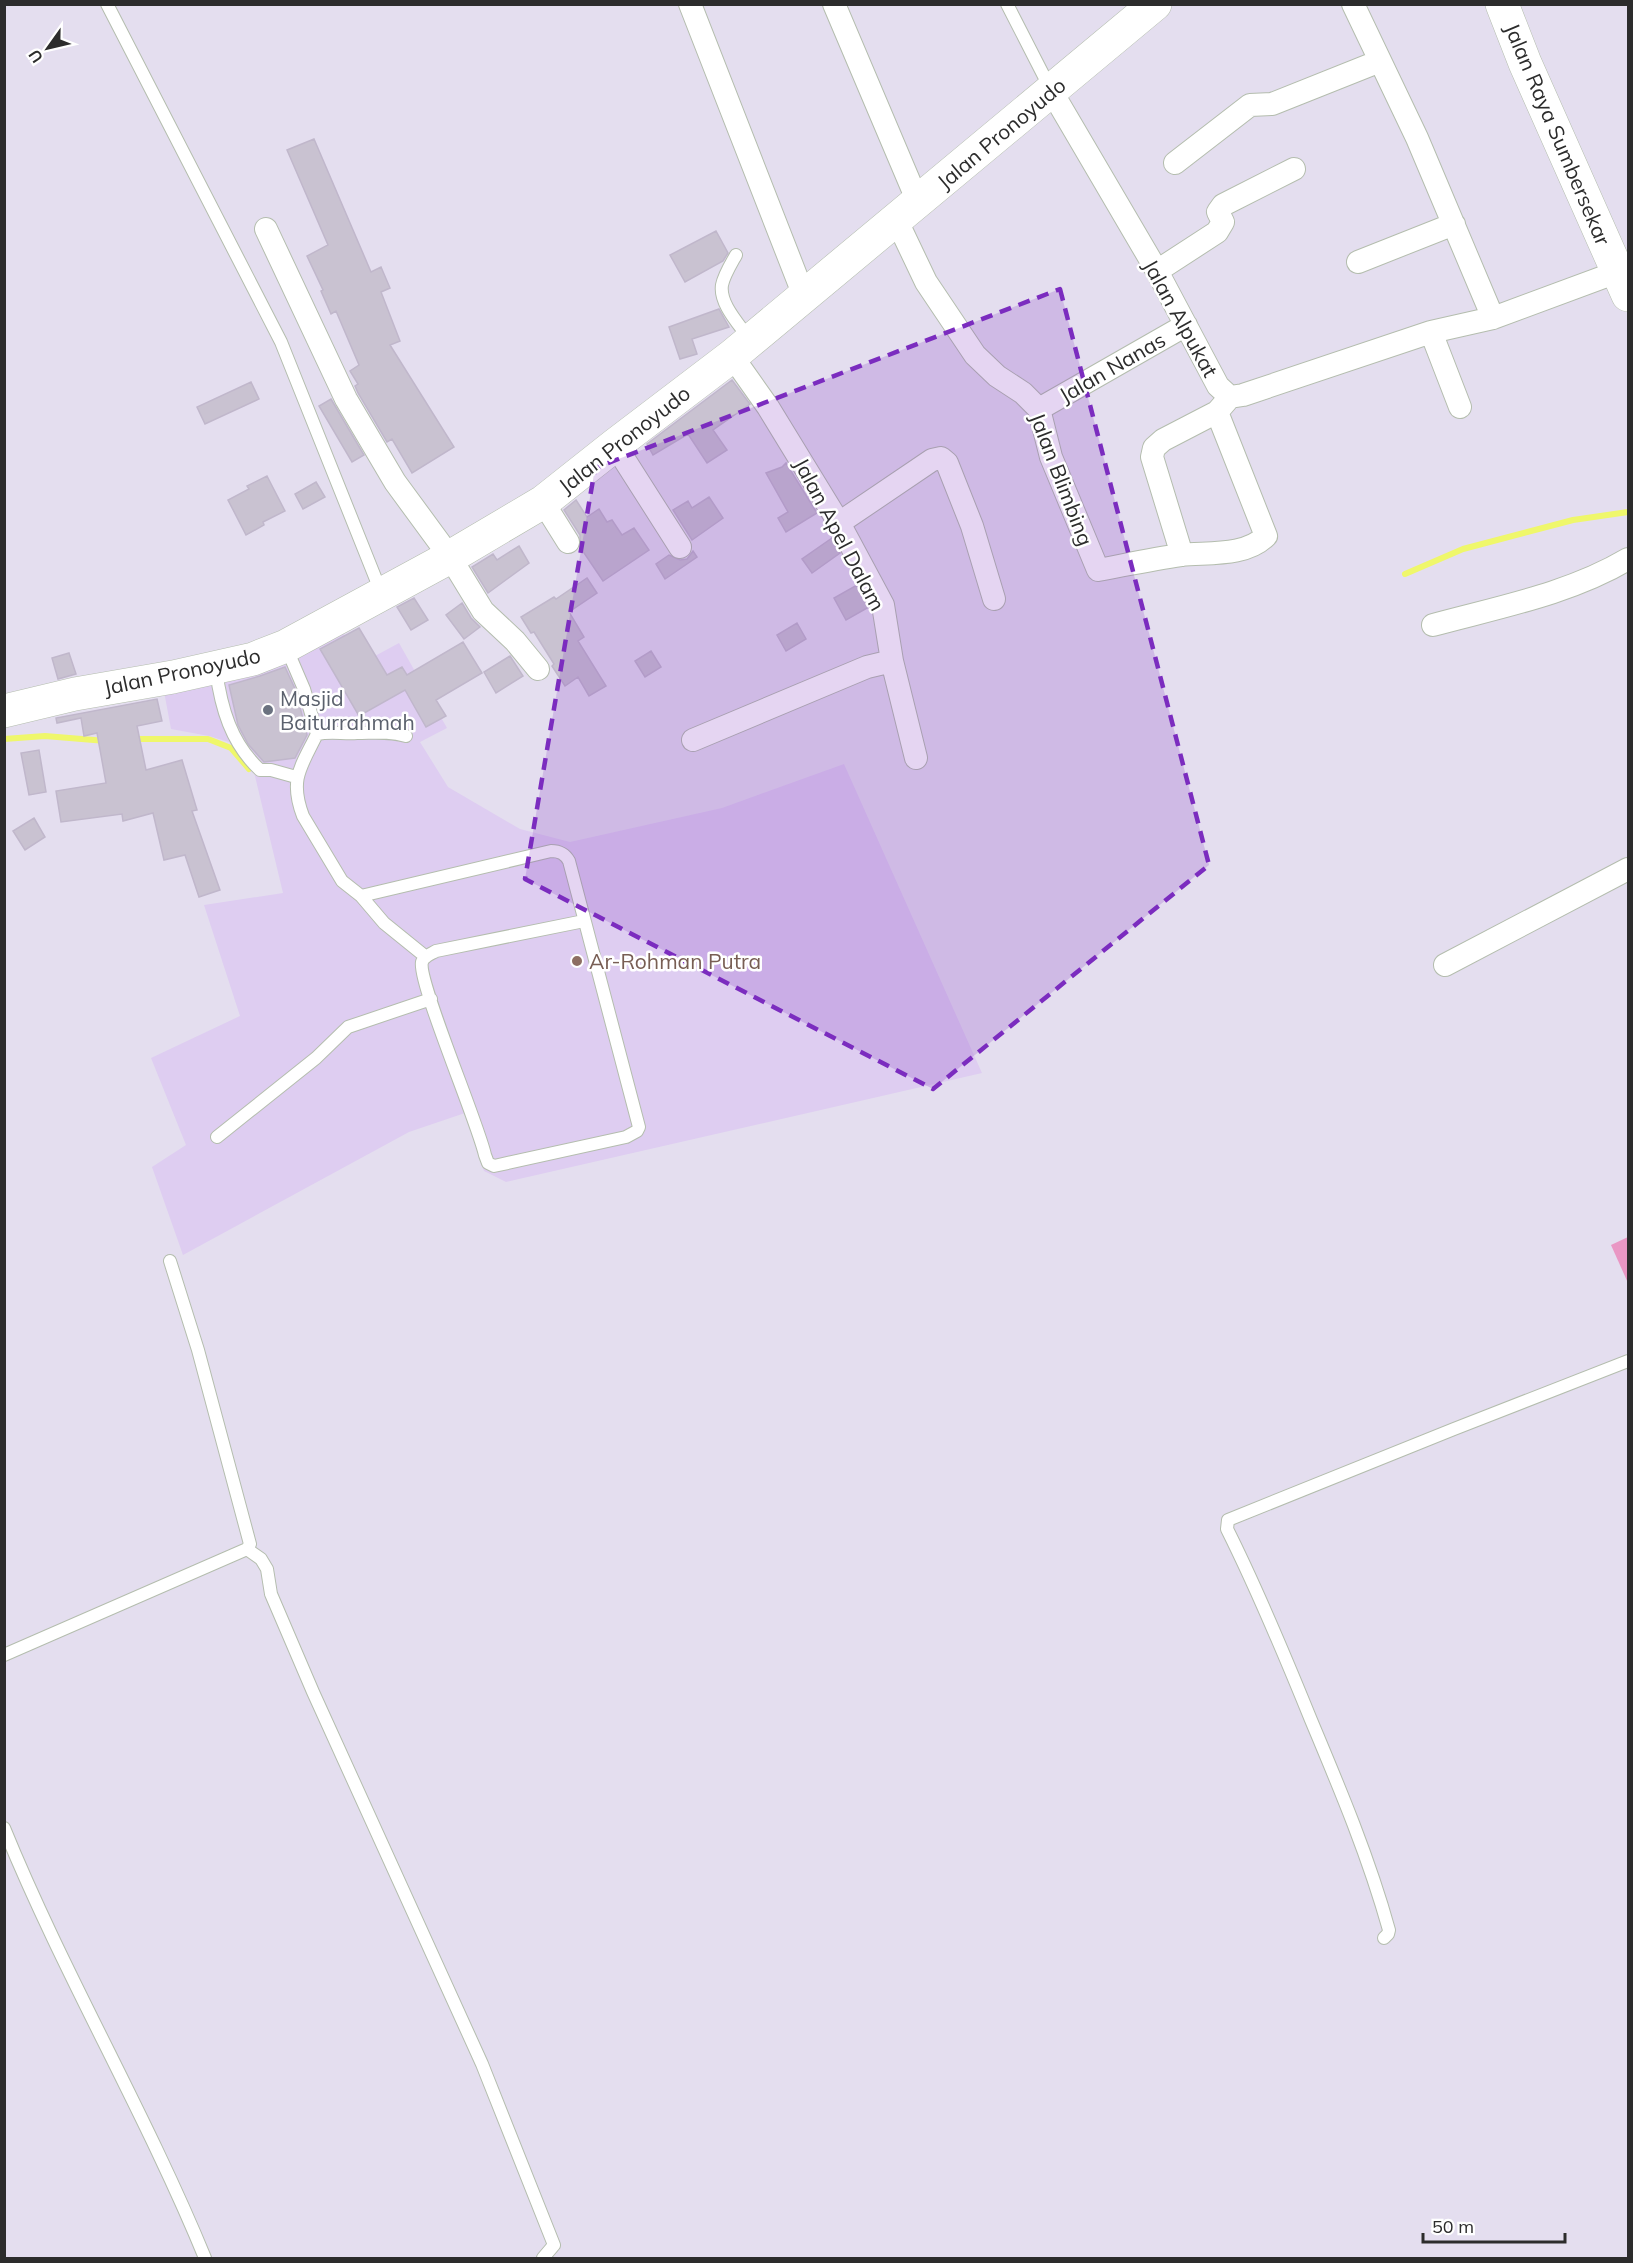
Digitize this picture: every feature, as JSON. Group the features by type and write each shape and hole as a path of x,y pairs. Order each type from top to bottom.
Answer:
{"main road":[{"name":"Jalan Pronoyudo","path":"4,711 75,694 253,659 286,646 543,502 741,349 1155,4"},
{"name":"Jalan Raya Sumbersekar","path":"1502,4 1525,63 1625,278"}],"street":[{"path":"690,4 804,296"},
{"name":"Jalan Blimbing","path":"834,4 907,211 926,282 975,355 997,376 1023,393 1039,409 1051,457 1098,570 1182,555"},
{"path":"1353,4 1417,138 1493,318"},
{"path":"1176,163 1250,105 1272,104 1380,61"},
{"name":"Jalan Alpukat","path":"1052,92 1157,271 1218,386 1223,404 1243,395 1431,332 1493,318 1625,278"},
{"path":"1157,271 1217,232 1223,222 1218,212 1223,205 1294,169"},
{"path":"1358,262 1454,224"},
{"path":"266,229 346,399 395,482 450,556 483,611 515,641 538,669"},
{"name":"Jalan Nanas","path":"1039,409 1186,326"},
{"path":"1431,332 1460,407"},
{"name":"Jalan Apel Dalam","path":"741,349 768,407 839,523 883,605 892,661 916,758"},
{"path":"1223,404 1266,536 1256,543 1235,550 1182,555 1152,458 1154,448 1163,440 1223,404"},
{"path":"615,445 680,546"},
{"path":"839,523 932,460 941,458 947,464 972,526 994,599"},
{"path":"543,502 568,542"},
{"path":"1433,625 1567,588 1611,570 1629,559"},
{"path":"693,740 867,667 892,661"},
{"path":"1445,965 1629,869"}],"lane":[{"path":"107,4 281,342 381,594"},
{"path":"1007,4 1052,92"},
{"path":"736,255 722,282 721,292 741,349"},
{"path":"286,646 304,688 317,734 296,777 299,805 303,816 342,881 361,896 384,923 426,957"},
{"path":"216,668 219,696 231,731 249,760 260,770 271,770 296,777"},
{"path":"317,734 381,732 406,736"},
{"path":"361,896 557,851 565,854 569,861 639,1122 638,1131 626,1137 502,1166 490,1165 431,999 422,963 426,957 436,951 584,921"},
{"path":"217,1137 316,1058 348,1027 431,999"},
{"path":"4,1655 247,1549 250,1539 232,1470 170,1261"},
{"path":"1383,1938 1389,1930 1370,1868 1336,1778 1255,1585 1227,1529 1228,1520 1629,1361"},
{"path":"247,1549 261,1559 267,1569 271,1594 313,1692 482,2064 554,2246 543,2259"},
{"path":"4,1828 205,2259"}],"highlighted area":[{"path":"1060,289 1209,865 933,1089 525,879 595,468"}],"shaded area":[{"name":"Ar-Rohman Putra","path":"339,626 362,663 399,643 447,728 420,742 448,787 520,829 570,842 722,808 844,764 982,1073 506,1182 484,1171 465,1113 409,1132 183,1255 152,1167 186,1145 151,1058 240,1016 204,905 283,893 254,772 229,742 171,729 163,686"},
{"path":"1628,1237 1628,1283 1611,1245"}],"building":[{"path":"314,139 371,272 381,267 390,288 381,292 400,341 390,345 454,447 412,473 392,439 387,442 358,393 355,386 358,384 350,371 359,365 336,311 331,314 307,256 328,245 287,150"},
{"path":"716,231 728,253 723,261 685,282 670,255"},
{"path":"719,309 729,327 692,339 697,354 680,359 669,327"},
{"path":"732,380 750,404 713,430 727,450 707,463 688,434 653,455 647,444"},
{"path":"251,382 259,399 205,424 197,407"},
{"path":"331,399 364,455 352,462 319,406"},
{"path":"786,463 817,513 786,532 778,518 788,512 766,473"},
{"path":"267,476 285,511 263,522 264,525 246,535 228,500 249,489 247,486"},
{"path":"316,482 325,497 303,509 295,494"},
{"path":"709,497 723,518 692,540 673,510 688,501 692,508"},
{"path":"576,500 587,517 599,509 607,522 612,520 622,535 634,528 649,550 603,581 580,547 580,535 564,510"},
{"path":"832,538 840,553 812,573 802,559"},
{"path":"519,546 529,563 488,593 472,567 493,554 497,560"},
{"path":"693,551 697,557 665,579 656,564 669,555 680,560 687,559"},
{"path":"587,578 597,593 569,612 584,637 578,641 606,686 589,696 578,677 565,686 534,632 531,633 521,617 554,597 556,599"},
{"path":"857,585 869,607 846,620 834,598"},
{"path":"414,598 428,620 411,630 397,607"},
{"path":"462,603 480,627 464,639 446,615"},
{"path":"797,623 806,639 786,651 777,635"},
{"path":"359,628 387,675 402,667 407,675 463,642 482,673 436,700 446,716 426,727 405,690 359,716 320,649"},
{"path":"651,651 661,667 645,677 635,661"},
{"path":"69,653 76,674 58,679 52,658"},
{"path":"510,656 523,676 496,693 484,672"},
{"name":"Masjid Baiturrahmah","path":"285,667 296,691 307,735 295,758 264,762 248,744 238,725 229,685"},
{"path":"157,699 162,721 137,726 146,770 182,760 197,810 192,811 220,890 199,897 185,855 164,860 153,813 123,821 122,814 61,822 56,791 106,783 97,733 84,736 81,718 57,723 56,718"},
{"path":"39,750 46,792 29,795 21,753"},
{"path":"34,818 45,837 25,850 13,831"}],"waterway":[{"path":"1405,574 1463,549 1573,520 1628,512"},
{"path":"4,739 45,736 106,741"},
{"path":"132,739 208,739 231,748 249,769"}],"place":[{"name":"Masjid Baiturrahmah","path":"268,710"},
{"name":"Ar-Rohman Putra","path":"577,961"}]}
